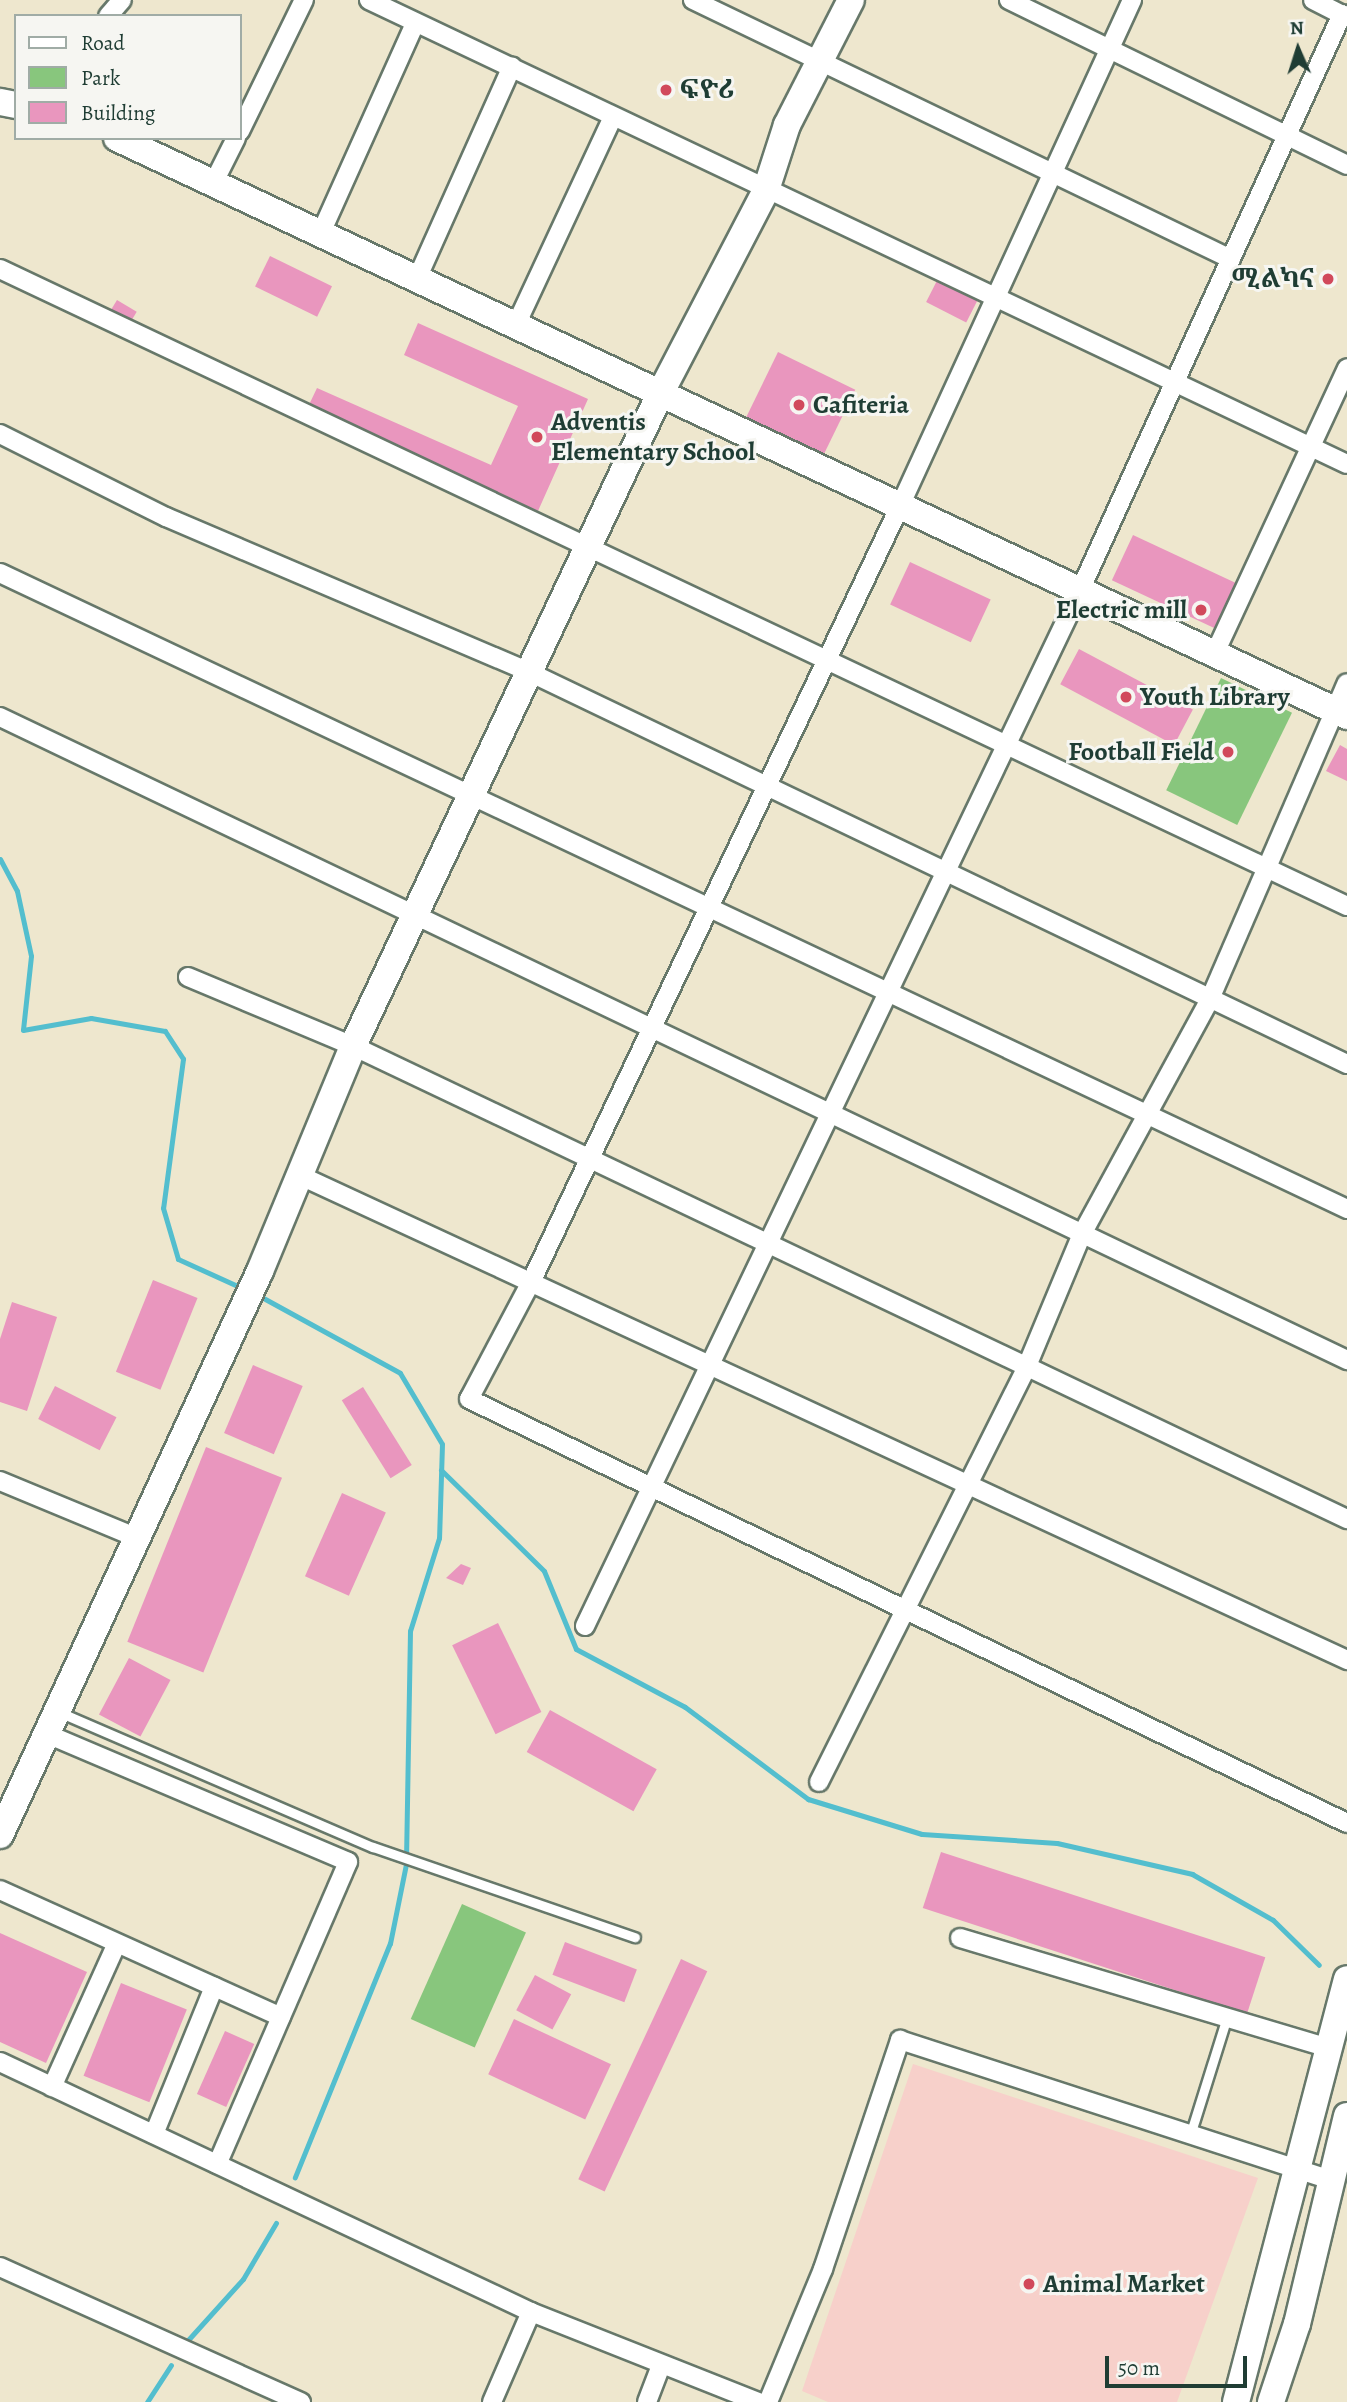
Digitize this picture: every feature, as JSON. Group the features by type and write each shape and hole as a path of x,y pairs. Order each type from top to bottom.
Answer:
{"street":[{"path":"110,14 121,0"},
{"path":"242,127 304,0"},
{"path":"369,0 415,24 512,66 612,119 1173,386 1314,445 1347,464"},
{"path":"692,0 1052,176 1231,259"},
{"path":"0,1835 133,1536 256,1279 354,1046 470,797 591,549 660,394 766,190 787,125 851,0"},
{"path":"1009,0 1347,165"},
{"path":"1132,0 900,506 705,907 591,1159 531,1282 469,1399 1347,1823"},
{"path":"585,1626 649,1486 831,1116 1078,595 1345,15 1313,0"},
{"path":"320,235 415,24"},
{"path":"416,281 512,66"},
{"path":"515,327 612,119"},
{"path":"121,140 416,281 900,506 1078,595 1340,713"},
{"path":"214,183 235,140"},
{"path":"0,269 591,549 827,657 1006,746 1347,906"},
{"path":"1214,655 1314,445 1347,368"},
{"path":"0,434 166,517 531,673 1347,1064"},
{"path":"0,573 1347,1209"},
{"path":"819,1782 965,1483 1027,1366 1082,1234 1150,1118 1210,999 1264,867 1340,713 1347,683"},
{"path":"0,717 413,919 1347,1360"},
{"path":"188,977 354,1046 1347,1519"},
{"path":"301,1176 1347,1660"},
{"path":"0,1481 133,1536"},
{"path":"52,1723 348,1862 217,2164"},
{"path":"0,1891 281,2017"},
{"path":"960,1938 1226,2020 1329,2048"},
{"path":"52,2087 116,1945"},
{"path":"1236,2402 1256,2338 1300,2172 1347,1979"},
{"path":"153,2134 214,1987"},
{"path":"768,2402 823,2269 901,2040 1300,2172 1332,2180"},
{"path":"0,2062 531,2312 661,2366 758,2402"},
{"path":"1271,2402 1288,2352 1347,2116"},
{"path":"0,2267 301,2402"},
{"path":"492,2402 531,2312"},
{"path":"1256,2338 1288,2352"},
{"path":"647,2402 661,2366"}],"lane":[{"path":"52,1723 437,1871 635,1937"},
{"path":"1190,2135 1226,2020"}],"shaded area":[{"name":"Animal Market","path":"913,2064 1258,2178 1177,2402 828,2402 802,2391"}],"green space":[{"name":"Football Field","path":"1221,678 1292,713 1237,825 1166,790"},
{"path":"462,1904 526,1932 475,2048 411,2019"}],"building":[{"path":"270,256 332,286 317,317 255,287"},
{"path":"947,261 987,281 966,322 926,302"},
{"path":"117,300 137,312 129,325 109,313"},
{"name":"Adventis Elementary School","path":"418,323 588,399 538,511 307,409 317,388 491,465 518,406 404,355"},
{"name":"Cafiteria","path":"778,352 855,390 822,459 744,421"},
{"name":"Electric mill","path":"1133,535 1242,586 1221,631 1112,580"},
{"path":"910,562 991,600 971,642 890,605"},
{"name":"Youth Library","path":"1079,649 1193,710 1174,745 1060,684"},
{"path":"1340,745 1347,749 1347,781 1326,771"},
{"path":"153,1280 198,1298 160,1390 116,1372"},
{"path":"12,1302 57,1317 27,1411 0,1402 0,1339"},
{"path":"253,1365 303,1386 274,1454 224,1433"},
{"path":"55,1386 116,1417 100,1450 38,1419"},
{"path":"363,1387 412,1465 391,1478 342,1400"},
{"path":"206,1447 282,1478 203,1672 127,1642"},
{"path":"342,1493 386,1513 349,1596 305,1576"},
{"path":"461,1564 471,1568 463,1585 446,1578"},
{"path":"498,1623 541,1712 496,1734 452,1645"},
{"path":"129,1658 170,1680 140,1737 99,1715"},
{"path":"550,1710 657,1769 633,1811 527,1752"},
{"path":"941,1852 1265,1957 1247,2013 923,1908"},
{"path":"0,1933 87,1972 46,2063 0,2042"},
{"path":"565,1942 637,1970 624,2002 552,1975"},
{"path":"681,1959 707,1971 605,2191 578,2179"},
{"path":"535,1975 571,1994 552,2030 516,2010"},
{"path":"121,1983 187,2010 149,2102 84,2076"},
{"path":"514,2019 611,2064 585,2120 488,2074"},
{"path":"225,2031 254,2044 226,2107 197,2094"}],"waterway":[{"path":"0,859 17,891 31,956 23,1030 91,1018 165,1031 183,1059 163,1208 178,1259 244,1289"},
{"path":"256,1294 400,1373 442,1444 439,1538 410,1631 406,1864 390,1943 295,2177"},
{"path":"441,1470 544,1571 576,1649 685,1707 808,1799 922,1834 1057,1843 1192,1874 1273,1920 1319,1965"},
{"path":"188,2340 243,2279 276,2223"},
{"path":"147,2402 171,2365"}],"place":[{"name":"ፍዮሪ","path":"666,90"},
{"name":"ሚልካና","path":"1328,279"},
{"name":"Cafiteria","path":"799,405"},
{"name":"Adventis Elementary School","path":"537,437"},
{"name":"Electric mill","path":"1201,610"},
{"name":"Youth Library","path":"1126,697"},
{"name":"Football Field","path":"1228,752"},
{"name":"Animal Market","path":"1029,2284"}]}
